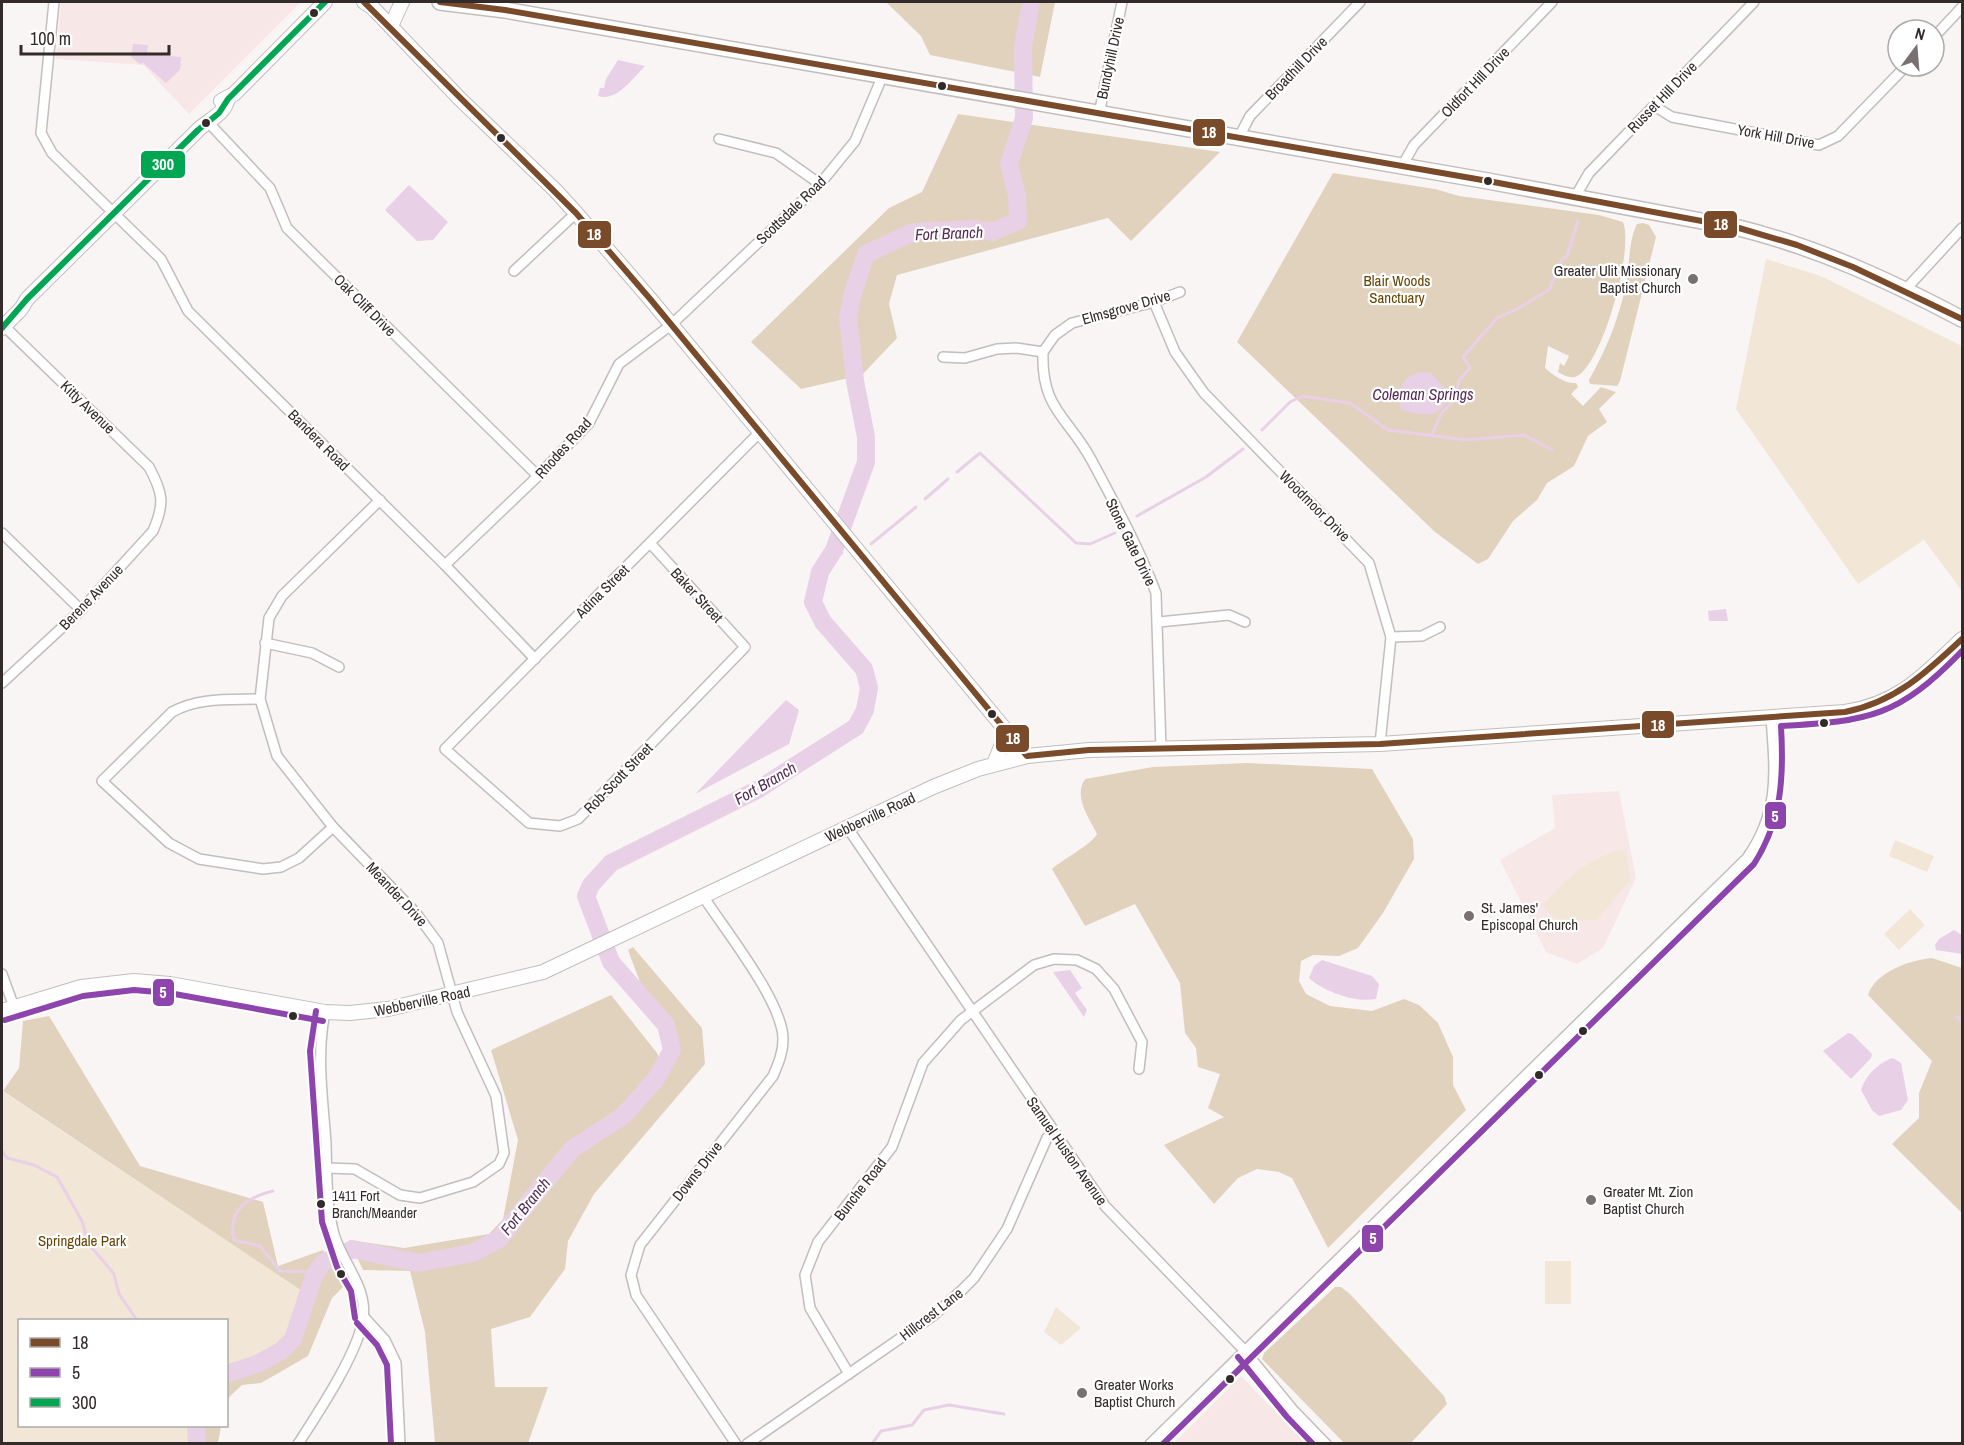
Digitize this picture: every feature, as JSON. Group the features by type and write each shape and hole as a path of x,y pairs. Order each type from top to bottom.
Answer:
{"main road":[{"path":"440,2 505,10 1402,166 1575,197 1779,238 1823,253 1906,289 1962,319"}],"street":[{"name":"Bandera Road","path":"54,2 41,133 52,153 161,259 188,311 445,565 535,659"},
{"path":"2,323 21,309 27,299 207,121 215,119 226,107 228,99 325,2"},
{"path":"364,2 391,26 576,213 1027,756"},
{"path":"391,26 402,2"},
{"name":"Bundyhill Drive","path":"1099,114 1122,2"},
{"name":"Broadhill Drive","path":"1238,139 1250,116 1360,2"},
{"name":"Oldfort Hill Drive","path":"1402,166 1414,145 1552,2"},
{"name":"Russet Hill Drive","path":"1575,197 1589,173 1754,2"},
{"path":"1946,24 1962,7"},
{"name":"Scottsdale Road","path":"671,325 820,184 855,141 883,75"},
{"name":"York Hill Drive","path":"1654,106 1672,117 1819,145 1838,136 1894,78"},
{"name":"Oak Cliff Drive","path":"207,121 270,188 287,228 538,476"},
{"path":"719,139 776,153 820,184"},
{"path":"513,271 576,213"},
{"path":"1906,289 1962,228"},
{"name":"Elmsgrove Drive","path":"1043,352 1055,335 1072,323 1154,302 1180,292"},
{"name":"Woodmoor Drive","path":"1154,302 1175,352 1204,393 1369,563 1391,637 1380,744"},
{"name":"Kitty Avenue","path":"2,323 149,466 162,498"},
{"name":"Rhodes Road","path":"445,565 538,476 589,423 619,364 671,325"},
{"path":"943,357 965,358 997,349 1016,348 1043,352"},
{"name":"Stone Gate Drive","path":"1043,352 1042,378 1050,401 1091,459 1147,569 1156,593 1159,622 1161,749"},
{"name":"Adina Street","path":"445,749 759,433"},
{"name":"Berene Avenue","path":"2,683 81,610 153,531 160,514 162,498"},
{"name":"Meander Drive","path":"327,1167 355,1169 400,1195 420,1198 467,1185 499,1164 504,1153 500,1107 452,995 443,956 428,927 333,827 277,756 260,699 269,618 282,596 380,500"},
{"path":"2,532 81,610"},
{"name":"Baker Street","path":"650,543 745,647"},
{"path":"1159,622 1229,615 1245,621"},
{"path":"1391,637 1422,636 1440,627"},
{"name":"Webberville Road","path":"8,1009 81,987 134,981 170,984 325,1012 388,1009 543,972 956,777 1027,756 1089,750 1380,744 1845,712 1883,703 1912,686 1962,639"},
{"path":"265,643 312,653 339,667"},
{"name":"Rob-Scott Street","path":"445,749 529,823 545,826 569,823 578,819 745,647"},
{"path":"260,699 204,701 186,705 172,712 102,781 169,843 199,859 263,869 281,867 299,858 333,827"},
{"path":"1150,1443 1747,858 1766,824 1773,798 1775,773 1771,718"},
{"path":"994,764 1007,732"},
{"name":"Samuel Huston Avenue","path":"847,827 1113,1216 1245,1351 1294,1411 1326,1443"},
{"name":"Downs Drive","path":"703,896 771,1000 783,1038 782,1050 772,1076 640,1245 631,1275 636,1295 736,1443"},
{"name":"Bunche Road","path":"849,1374 810,1308 805,1275 819,1242 892,1147 922,1063 971,1011 1034,965 1054,959 1077,960 1096,969 1114,988 1142,1042 1139,1069"},
{"path":"2,974 8,1009"},
{"path":"298,1443 338,1378 364,1317 362,1295 345,1263 333,1232 319,1050 325,1012"},
{"name":"Hillcrest Lane","path":"747,1443 934,1315 974,1278 1008,1229 1039,1155 1053,1130"},
{"path":"364,1317 385,1340 396,1363 400,1443"}],"shaded area":[{"path":"61,2 301,2 189,114 143,65 56,59"},
{"path":"1619,791 1636,878 1603,948 1577,964 1546,952 1500,860 1555,828 1552,795"},
{"path":"1241,1376 1306,1443 1174,1443"}],"green space":[{"path":"886,2 1055,2 1040,77 930,55 921,36"},
{"path":"958,114 1220,152 1131,241 1108,218 897,275 889,304 897,338 862,375 801,389 751,342 889,208 922,192"},
{"name":"Blair Woods Sanctuary","path":"1333,173 1435,189 1459,196 1599,215 1623,222 1625,236 1621,278 1607,326 1589,365 1579,375 1566,376 1558,372 1560,363 1564,366 1569,356 1548,346 1545,368 1563,381 1576,383 1578,387 1571,394 1583,406 1601,387 1616,392 1599,409 1607,422 1588,436 1574,466 1547,483 1537,500 1513,521 1488,559 1478,564 1435,532 1237,342"},
{"path":"1637,224 1649,225 1656,237 1620,381 1617,386 1590,384 1589,380 1620,310 1634,231"},
{"path":"1766,259 1821,276 1962,346 1962,591 1924,540 1858,584 1736,409"},
{"path":"1247,763 1372,769 1413,839 1414,859 1383,913 1358,948 1339,956 1313,955 1301,961 1299,981 1306,994 1330,1006 1372,1011 1404,999 1419,1005 1438,1023 1453,1057 1453,1085 1466,1110 1328,1248 1292,1178 1279,1172 1257,1169 1238,1178 1214,1204 1164,1145 1224,1117 1208,1108 1220,1074 1198,1067 1196,1048 1185,1033 1180,983 1135,904 1085,926 1052,869 1089,843 1097,834 1081,800 1085,779 1153,767"},
{"path":"1895,840 1934,856 1927,872 1889,856"},
{"path":"1626,849 1630,880 1597,920 1557,921 1542,906 1570,877 1590,863 1600,857"},
{"path":"1910,909 1925,925 1899,950 1884,934"},
{"path":"633,947 702,1028 705,1064 594,1194 568,1241 565,1269 530,1317 491,1329 495,1387 548,1387 528,1443 435,1443 425,1332 410,1271 363,1270 349,1240 404,1248 489,1234 503,1219 518,1140 491,1050 611,995 657,1053 667,1071 676,1051 670,1026 640,982 628,950"},
{"path":"1932,958 1962,968 1962,1213 1892,1144 1919,1118 1919,1093 1932,1061 1868,995 1878,980 1894,969 1914,961"},
{"path":"49,1016 140,1166 263,1202 278,1266 323,1250 343,1287 332,1298 308,1356 261,1383 242,1385 228,1398 228,1368 269,1359 291,1339 308,1295 3,1091 19,1068 23,1021"},
{"name":"Springdale Park","path":"2,1091 308,1295 291,1339 269,1359 228,1368 228,1319 18,1319 18,1427 190,1427 190,1443 2,1444"},
{"path":"1545,1261 1571,1261 1571,1304 1545,1304"},
{"path":"1335,1287 1341,1287 1350,1294 1444,1396 1447,1404 1411,1443 1344,1443 1262,1359 1264,1353"},
{"path":"1056,1307 1081,1328 1061,1345 1044,1332"},
{"path":"190,1427 221,1427 218,1443 190,1443"}],"water":[{"path":"133,44 148,45 147,54 181,57 180,70 166,83 143,63 140,64 131,57"},
{"path":"618,60 645,66 618,93 612,96 598,96 600,88 604,88 606,79"},
{"path":"409,185 448,222 433,240 417,241 385,210"},
{"name":"Coleman Springs","path":"1421,372 1431,373 1447,391 1443,407 1433,413 1418,414 1401,409 1399,396 1402,385 1409,377"},
{"path":"1726,609 1728,621 1709,621 1708,611"},
{"path":"786,700 799,710 789,744 695,794"},
{"path":"1954,930 1962,935 1962,954 1936,950 1935,945 1939,939"},
{"path":"1322,960 1372,976 1379,984 1376,999 1350,998 1315,983 1309,978 1314,966"},
{"path":"1070,970 1082,988 1075,993 1087,1010 1084,1017 1053,972"},
{"path":"1848,1033 1852,1034 1872,1054 1871,1058 1851,1079 1823,1051"},
{"path":"1893,1058 1901,1063 1908,1100 1901,1110 1879,1116 1872,1110 1861,1090 1873,1070"}],"waterway":[{"name":"Fort Branch","path":"228,1373 257,1364 281,1351 293,1339 314,1276 323,1263 353,1249 418,1263 473,1253 499,1239 572,1149 623,1116 656,1079 672,1050 666,1025 611,962 586,896 591,885 611,863 757,790 856,727 865,710 869,688 864,669 823,622 813,602 820,572 834,550 866,462 866,437 855,381 848,318 852,296 866,254 913,232 975,229 992,232 1018,221 1017,196 1009,164 1024,118 1023,47 1031,2"},
{"path":"1432,434 1441,414 1454,400 1459,380 1470,368 1463,357 1497,318 1549,290 1563,258 1567,256 1578,221"},
{"path":"1262,430 1290,402 1303,396 1350,403 1388,430 1466,440 1524,435 1552,450"},
{"path":"1137,516 1206,477 1243,449"},
{"path":"957,472 980,453 1076,543 1090,544 1115,533"},
{"path":"925,499 948,479"},
{"path":"871,544 916,507"},
{"path":"830,556 842,553"},
{"path":"1957,1017 1962,1021"},
{"path":"2,1151 7,1158 34,1165 57,1177 82,1221 88,1243 114,1274 119,1294 136,1319"},
{"path":"273,1191 247,1201 236,1213 233,1221 234,1240 260,1246 280,1271 317,1272"},
{"path":"872,1444 881,1431 912,1425 924,1410 949,1405 1004,1414"},
{"name":"Fort Branch","path":"196,1427 197,1444"}],"transit line":[{"name":"300","path":"2,328 27,299 198,130 219,113 228,99 325,2"},
{"name":"18","path":"364,2 576,213 651,300 1027,756 1089,750 1380,744 1845,712 1879,701 1909,684 1962,639"},
{"name":"18","path":"440,2 505,10 1488,181 1739,228 1797,245 1853,267 1962,319"},
{"name":"5","path":"1163,1444 1754,864 1776,814 1782,763 1781,726 1838,721 1881,711 1919,690 1962,651"},
{"name":"5","path":"5,1020 83,996 134,990 169,993 323,1021"},
{"name":"5","path":"316,1011 310,1051 322,1222 337,1267 351,1291 355,1318"},
{"name":"5","path":"357,1323 377,1345 387,1365 391,1444"},
{"name":"5","path":"1238,1357 1287,1417 1313,1444"}],"place":[{"name":"Greater Ulit Missionary Baptist Church","path":"1693,279"},
{"name":"St. James' Episcopal Church","path":"1469,916"},
{"name":"Greater Mt. Zion Baptist Church","path":"1591,1200"},
{"name":"1411 Fort Branch/Meander","path":"321,1204"},
{"name":"Greater Works Baptist Church","path":"1082,1393"}]}
